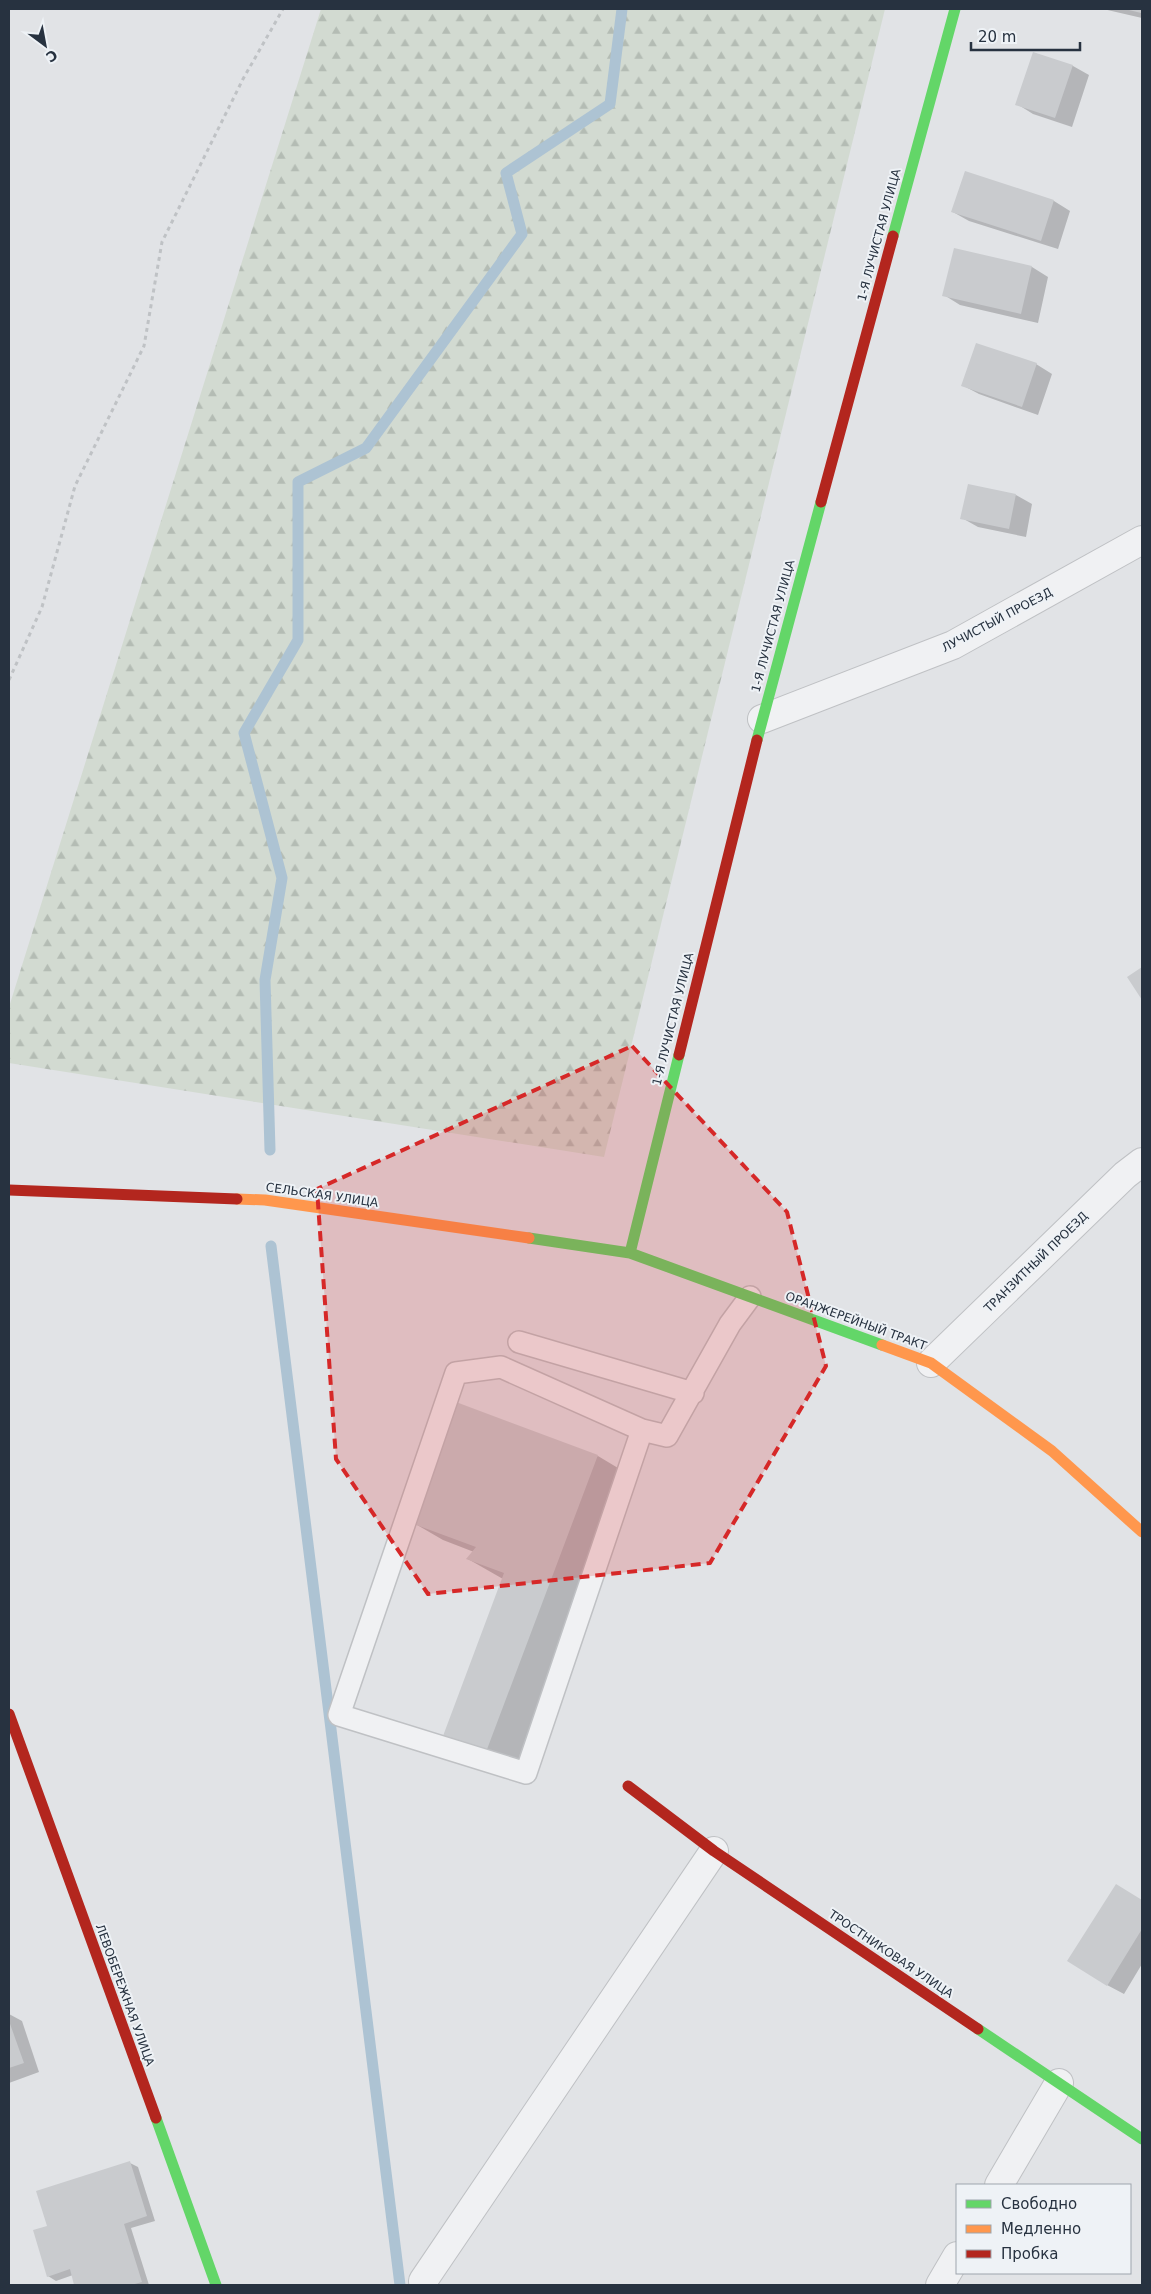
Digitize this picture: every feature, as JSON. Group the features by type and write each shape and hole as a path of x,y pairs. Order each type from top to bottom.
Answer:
{"street":[{"name":"1-Я ЛУЧИСТАЯ УЛИЦА","path":"630,1253 762,719 954,9"},
{"name":"ЛУЧИСТЫЙ ПРОЕЗД","path":"762,719 953,645 1142,540"},
{"name":"ТРАНЗИТНЫЙ ПРОЕЗД","path":"931,1363 1125,1175 1142,1162"},
{"name":"СЕЛЬСКАЯ УЛИЦА","path":"9,1190 265,1200 630,1253"},
{"name":"ОРАНЖЕРЕЙНЫЙ ТРАКТ","path":"630,1253 931,1363 1052,1451 1142,1532"},
{"name":"ЛЕВОБЕРЕЖНАЯ УЛИЦА","path":"9,1714 216,2285"},
{"name":"ТРОСТНИКОВАЯ УЛИЦА","path":"628,1786 714,1851 1142,2140"},
{"path":"423,2281 714,1851"},
{"path":"1000,2184 1059,2083"},
{"path":"940,2285 956,2258"}],"lane":[{"path":"642,1430 526,1773 339,1715 456,1373 501,1367 642,1430 667,1436 693,1393 730,1324 750,1297"},
{"path":"519,1342 693,1393"}],"path":[{"path":"9,680 42,607 75,486 144,346 162,242 243,80 283,9"}],"highlighted area":[{"path":"632,1046 787,1212 826,1366 710,1563 428,1594 336,1459 317,1189"}],"green space":[{"path":"321,9 885,9 604,1157 9,1063 9,1007"}],"building":[{"path":"1125,9 1142,9 1141,13"},
{"path":"1033,52 1073,65 1055,118 1015,105"},
{"path":"965,171 1054,200 1041,241 951,212"},
{"path":"954,248 1032,266 1021,314 942,296"},
{"path":"976,343 1037,363 1022,407 961,386"},
{"path":"968,484 1016,494 1009,529 960,519"},
{"path":"1142,967 1142,1000 1127,977"},
{"path":"456,1402 598,1455 486,1752 443,1736 504,1573 466,1559 476,1547 411,1523"},
{"path":"1116,1884 1142,1900 1142,1929 1107,1986 1067,1961"},
{"path":"9,2021 24,2063 9,2068"},
{"path":"130,2161 147,2216 124,2224 142,2282 131,2285 74,2285 70,2269 47,2277 33,2230 47,2226 36,2191"}],"waterway":[{"path":"270,1150 265,980 282,878 244,733 298,640 298,482 366,448 522,234 506,173 610,104 622,9"},
{"path":"271,1246 400,2285"}],"traffic: fast":[{"path":"893,236 955,9"},
{"path":"757,740 821,502"},
{"path":"630,1253 679,1055"},
{"path":"529,1238 630,1253 882,1345"},
{"path":"978,2029 1142,2139"},
{"path":"156,2118 216,2285"}],"traffic: slow":[{"path":"237,1199 265,1200 529,1238"},
{"path":"882,1345 931,1363 1052,1451 1142,1532"}],"traffic: jam":[{"path":"821,502 893,236"},
{"path":"679,1055 757,740"},
{"path":"9,1190 237,1199"},
{"path":"9,1714 156,2118"},
{"path":"628,1786 714,1851 978,2029"}]}
